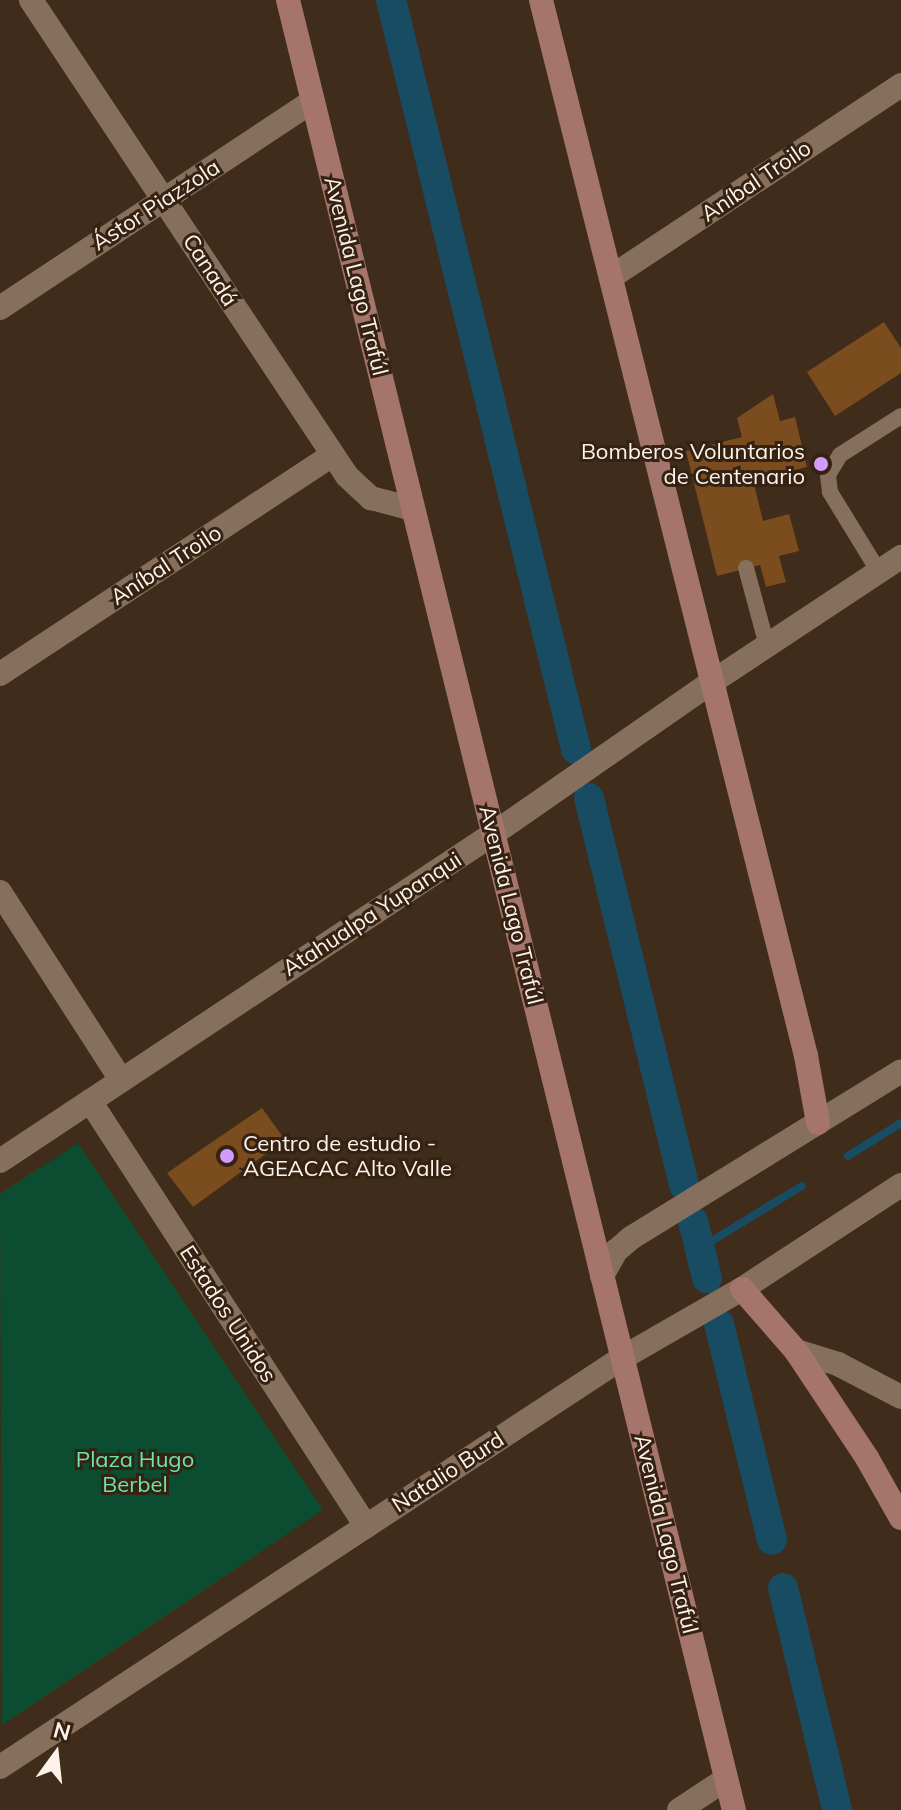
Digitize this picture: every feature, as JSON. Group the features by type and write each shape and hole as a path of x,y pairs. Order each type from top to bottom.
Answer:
{"main road":[{"name":"Avenida Lago Trafúl","path":"288,0 734,1810"},
{"path":"541,0 806,1056 818,1123"},
{"path":"742,1289 796,1351 867,1458 901,1518"}],"street":[{"name":"Canadá","path":"31,0 332,455 354,484 371,498 413,509"},
{"name":"Aníbal Troilo","path":"611,277 901,85"},
{"name":"Ástor Piazzola","path":"0,308 313,101"},
{"name":"Aníbal Troilo","path":"0,674 332,455"},
{"name":"Atahualpa Yupanqui","path":"0,1161 493,834 712,682 901,557"},
{"path":"0,892 121,1080"},
{"path":"602,1276 616,1251 631,1238 901,1071"},
{"name":"Estados Unidos","path":"90,1101 366,1526"},
{"name":"Natalio Burd","path":"0,1767 622,1358 742,1289 901,1185"},
{"path":"796,1351 838,1364 901,1397"},
{"path":"679,1810 726,1779"}],"lane":[{"path":"879,572 830,492 828,475 840,455 901,416"},
{"path":"746,568 767,646"}],"green space":[{"name":"Plaza Hugo Berbel","path":"78,1143 323,1510 2,1725 0,1194"}],"building":[{"path":"884,322 901,348 901,373 835,416 807,372"},
{"path":"773,394 780,421 795,417 807,467 753,480 763,521 789,514 799,551 779,556 786,582 766,587 760,565 717,576 686,451 742,437 737,418"},
{"name":"Centro de estudio - AGEACAC Alto Valle","path":"262,1108 285,1140 193,1207 167,1173"}],"waterway":[{"path":"391,0 576,749"},
{"path":"589,798 684,1186"},
{"path":"848,1156 901,1123"},
{"path":"700,1248 802,1186"},
{"path":"693,1221 707,1278"},
{"path":"719,1324 772,1540"},
{"path":"783,1588 837,1810"}],"place":[{"name":"Bomberos Voluntarios de Centenario","path":"821,464"},
{"name":"Centro de estudio - AGEACAC Alto Valle","path":"227,1156"}]}
